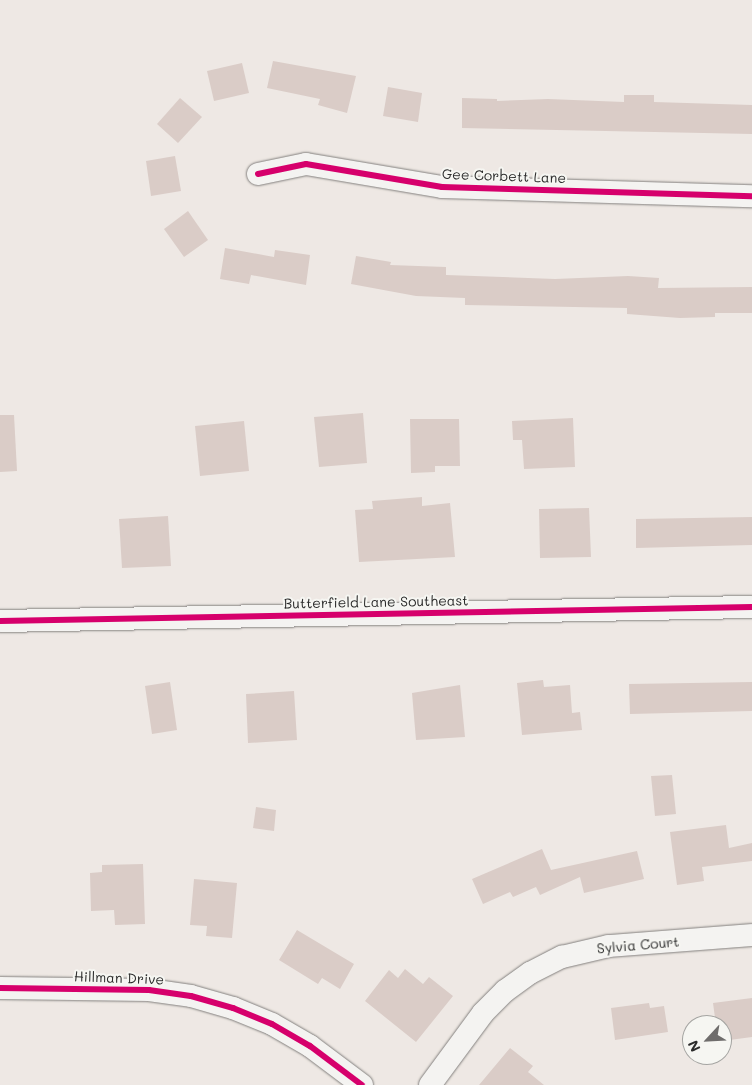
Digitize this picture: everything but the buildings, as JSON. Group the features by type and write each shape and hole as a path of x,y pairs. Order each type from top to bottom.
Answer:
{"street":[{"name":"Gee Corbett Lane","path":"258,174 306,164 442,188 752,196"},
{"name":"Butterfield Lane Southeast","path":"0,621 752,608"},
{"name":"Sylvia Court","path":"430,1085 483,1013 505,991 530,972 562,957 609,946 752,935"},
{"name":"Hillman Drive","path":"0,988 149,990 191,996 233,1008 272,1024 310,1046 362,1085"}],"cycle path":[{"path":"258,174 306,164 442,187 752,196"},
{"path":"0,621 752,607"},
{"path":"0,988 149,990 191,996 233,1008 272,1024 310,1046 362,1085"}]}
